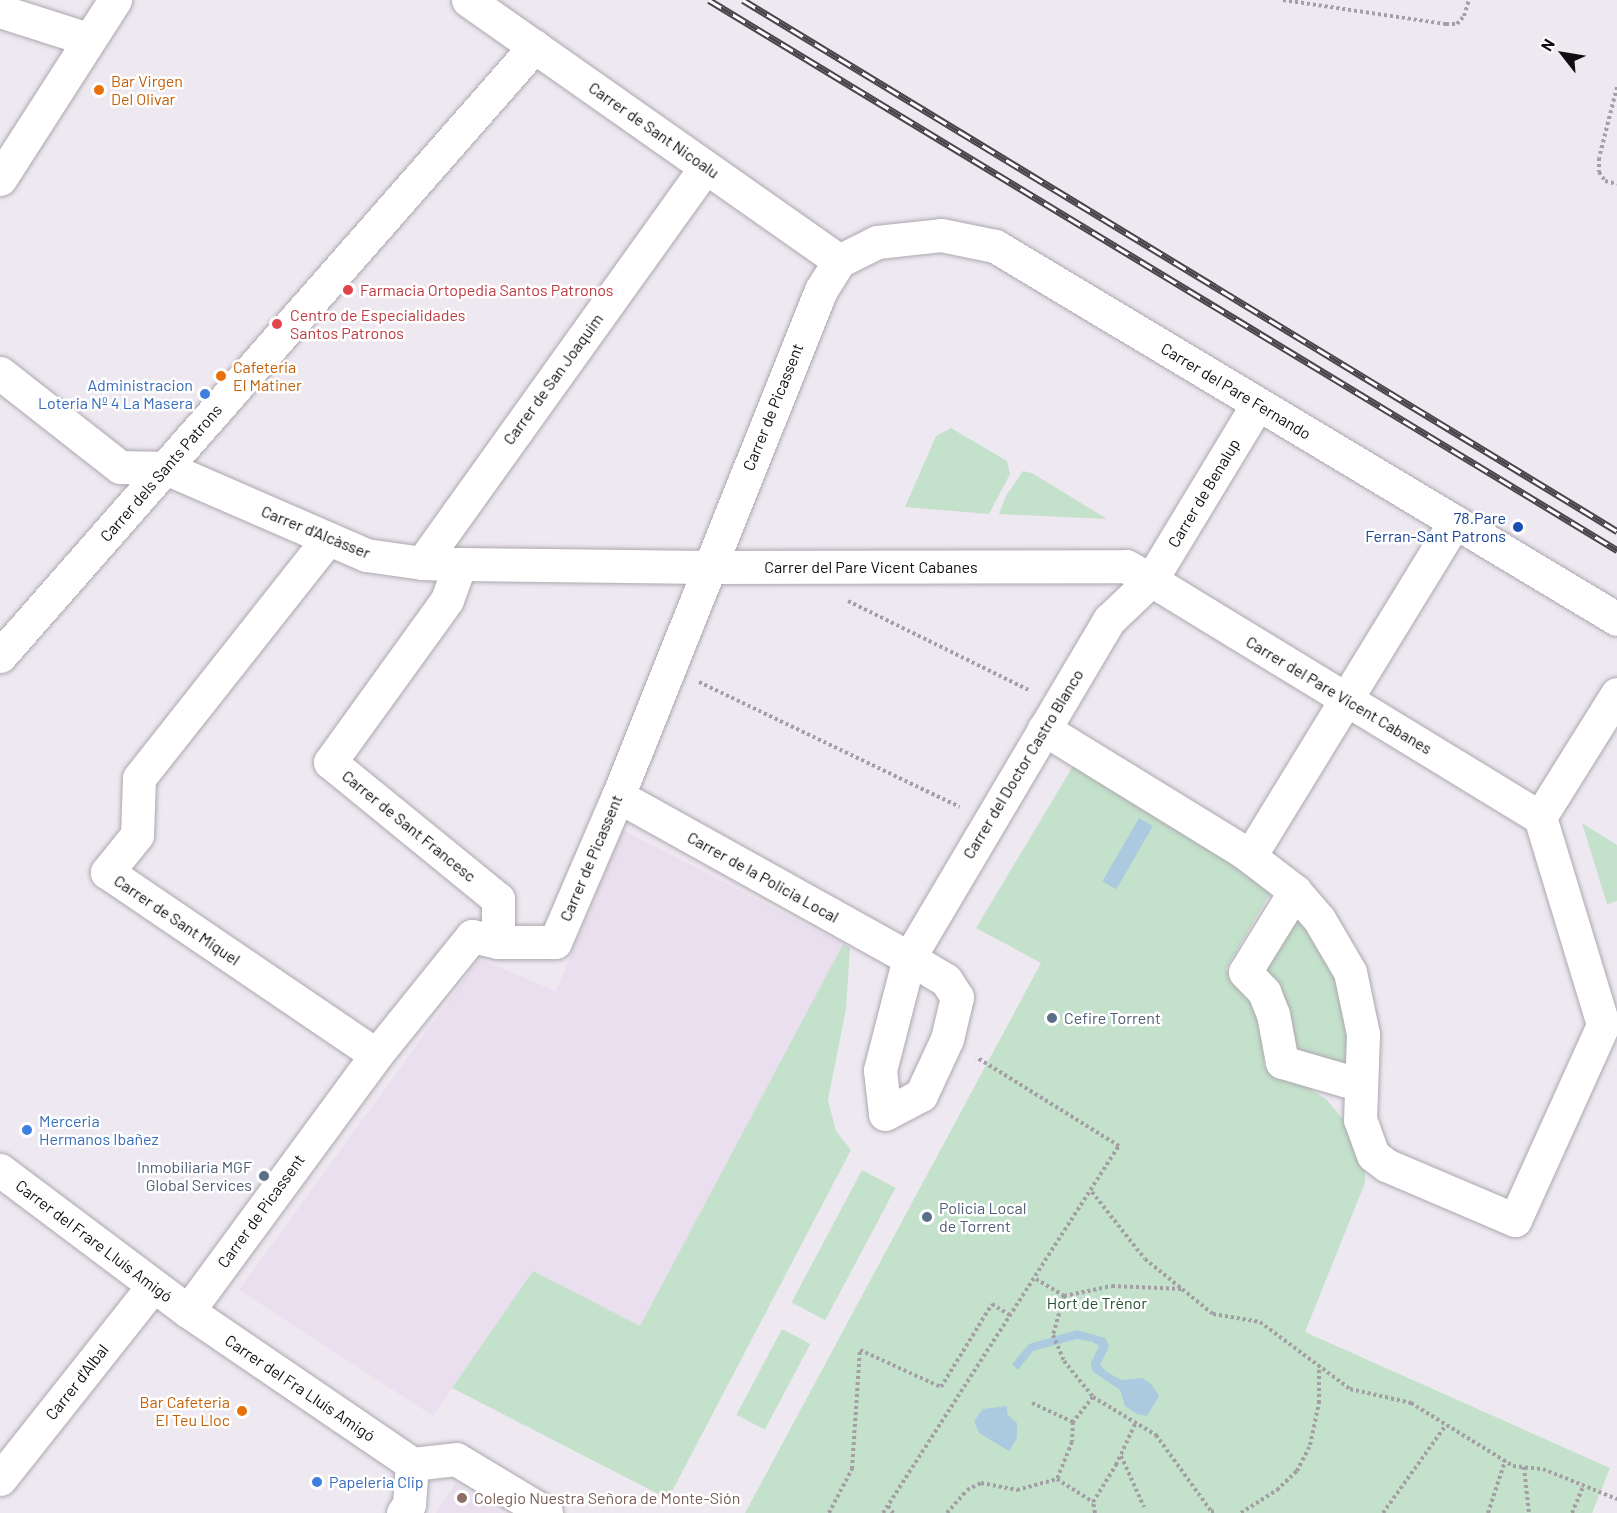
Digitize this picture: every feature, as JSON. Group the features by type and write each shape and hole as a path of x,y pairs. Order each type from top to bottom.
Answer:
{"street":[{"path":"0,179 115,0"},
{"name":"Carrer de Sant Nicoalu","path":"468,0 839,261"},
{"path":"0,11 88,39"},
{"name":"Carrer dels Sants Patrons","path":"0,656 534,46"},
{"name":"Carrer de San Joaquim","path":"422,563 706,167"},
{"name":"Carrer del Pare Fernando","path":"839,261 877,242 941,235 995,246 1617,619"},
{"name":"Carrer de Picassent","path":"188,1311 376,1055 472,936 498,942 555,942 618,796 821,290 839,261"},
{"name":"Carrer d'Alcàsser","path":"0,373 120,467 166,468 327,540 366,555 422,563 708,567"},
{"name":"Carrer de Benalup","path":"1151,580 1257,405"},
{"path":"1250,856 1455,522"},
{"name":"Carrer de Sant Miquel","path":"327,540 140,778 137,835 107,872 376,1055"},
{"name":"Carrer de Sant Francesc","path":"460,564 447,600 330,762 498,899 498,942"},
{"name":"Carrer del Pare Vicent Cabanes","path":"708,567 1126,566 1540,817"},
{"name":"Carrer del Doctor Castro Blanco","path":"909,958 1109,620 1151,580"},
{"path":"1051,716 1250,856 1295,891 1319,919 1350,972 1364,1034 1360,1120 1373,1155 1386,1165 1515,1220 1610,1028 1540,817 1617,694"},
{"name":"Carrer de la Policia Local","path":"618,796 909,958 946,980 957,997 947,1039 921,1095 885,1114 880,1070 909,958"},
{"path":"1295,891 1245,972 1264,992 1273,1014 1282,1062 1361,1085"},
{"name":"Carrer del Frare Lluís Amigó","path":"0,1170 188,1311"},
{"name":"Carrer d'Albal","path":"0,1479 153,1286"},
{"name":"Carrer del Fra Lluís Amigó","path":"188,1311 412,1464"},
{"path":"403,1513 409,1504 412,1464 456,1459 546,1513"}],"path":[{"path":"1283,0 1457,24 1464,16 1469,0"},
{"path":"1617,87 1599,158 1599,172 1605,182 1617,184"},
{"path":"834,567 849,603 1051,716"},
{"path":"669,667 989,820"},
{"path":"883,1513 1092,1192 1119,1146 947,1039"},
{"path":"1092,1192 1145,1259 1213,1314 1260,1322 1350,1389 1411,1403 1513,1466 1543,1469 1617,1499"},
{"path":"1036,1278 1064,1296 1112,1286 1183,1289"},
{"path":"1064,1296 1053,1335 1064,1361 1093,1397 1156,1435 1211,1512 1218,1513"},
{"path":"829,1513 852,1469 860,1350 941,1387 992,1304 1011,1316"},
{"path":"1241,1513 1277,1490 1297,1471 1310,1445 1319,1403 1319,1366"},
{"path":"1057,1479 1072,1442 1073,1422 1093,1397"},
{"path":"1032,1403 1073,1422"},
{"path":"1095,1513 1093,1502 1121,1456 1135,1424"},
{"path":"1383,1513 1446,1425"},
{"path":"1121,1456 1144,1507"},
{"path":"1488,1513 1505,1461"},
{"path":"1524,1467 1529,1513"},
{"path":"947,1513 967,1490 981,1483 1017,1490 1057,1479 1093,1502"},
{"path":"1572,1513 1584,1485"},
{"path":"888,1506 893,1513"}],"shaded area":[{"path":"623,830 843,944 639,1329 533,1271 433,1416 239,1290 479,959 556,991"},
{"name":"Colegio Nuestra Señora de Monte-Sión","path":"456,1483 502,1513 436,1513"}],"green space":[{"path":"951,428 1007,461 1010,474 989,514 905,507 936,436"},
{"path":"1023,471 1032,473 1107,519 999,514 1006,496"},
{"name":"Hort de Trènor","path":"1079,756 1279,878 1226,969 1242,981 1262,1021 1264,1066 1297,1081 1326,1099 1348,1125 1365,1153 1365,1183 1305,1332 1610,1468 1592,1513 745,1513 1041,963 976,928"},
{"path":"1582,823 1617,845 1617,901 1607,904"},
{"path":"1296,917 1316,940 1343,995 1356,1069 1293,1051 1262,971"},
{"path":"843,944 850,948 846,1009 828,1100 836,1131 851,1150 668,1499 452,1388 533,1271 640,1326"},
{"path":"862,1170 896,1188 825,1320 792,1302"},
{"path":"782,1329 810,1344 765,1430 736,1415"}],"water":[{"path":"1139,818 1153,826 1116,889 1102,881"},
{"path":"1077,1330 1105,1338 1109,1346 1100,1365 1107,1372 1121,1380 1143,1378 1152,1385 1159,1396 1147,1416 1137,1414 1125,1406 1120,1390 1092,1371 1091,1363 1099,1346 1093,1342 1077,1339 1033,1351 1018,1370 1012,1364 1029,1344"},
{"path":"1007,1406 1007,1414 1017,1423 1017,1438 1009,1451 979,1433 974,1421 983,1409"}],"railway":[{"path":"709,0 1617,550"},
{"path":"743,0 1617,531"}],"place":[{"name":"Bar Virgen Del Olivar","path":"99,90"},
{"name":"Farmacia Ortopedia Santos Patronos","path":"348,290"},
{"name":"Centro de Especialidades Santos Patronos","path":"277,324"},
{"name":"Cafeteria El Matiner","path":"221,376"},
{"name":"Administracion Loteria Nº 4 La Masera","path":"205,394"},
{"name":"78.Pare Ferran-Sant Patrons","path":"1518,527"},
{"name":"Cefire Torrent","path":"1052,1018"},
{"name":"Merceria Hermanos Ibañez","path":"27,1130"},
{"name":"Inmobiliaria MGF Global Services","path":"264,1176"},
{"name":"Policia Local de Torrent","path":"927,1217"},
{"name":"Bar Cafeteria El Teu Lloc","path":"242,1411"},
{"name":"Papeleria Clip","path":"317,1482"},
{"name":"Colegio Nuestra Señora de Monte-Sión","path":"462,1498"}]}
